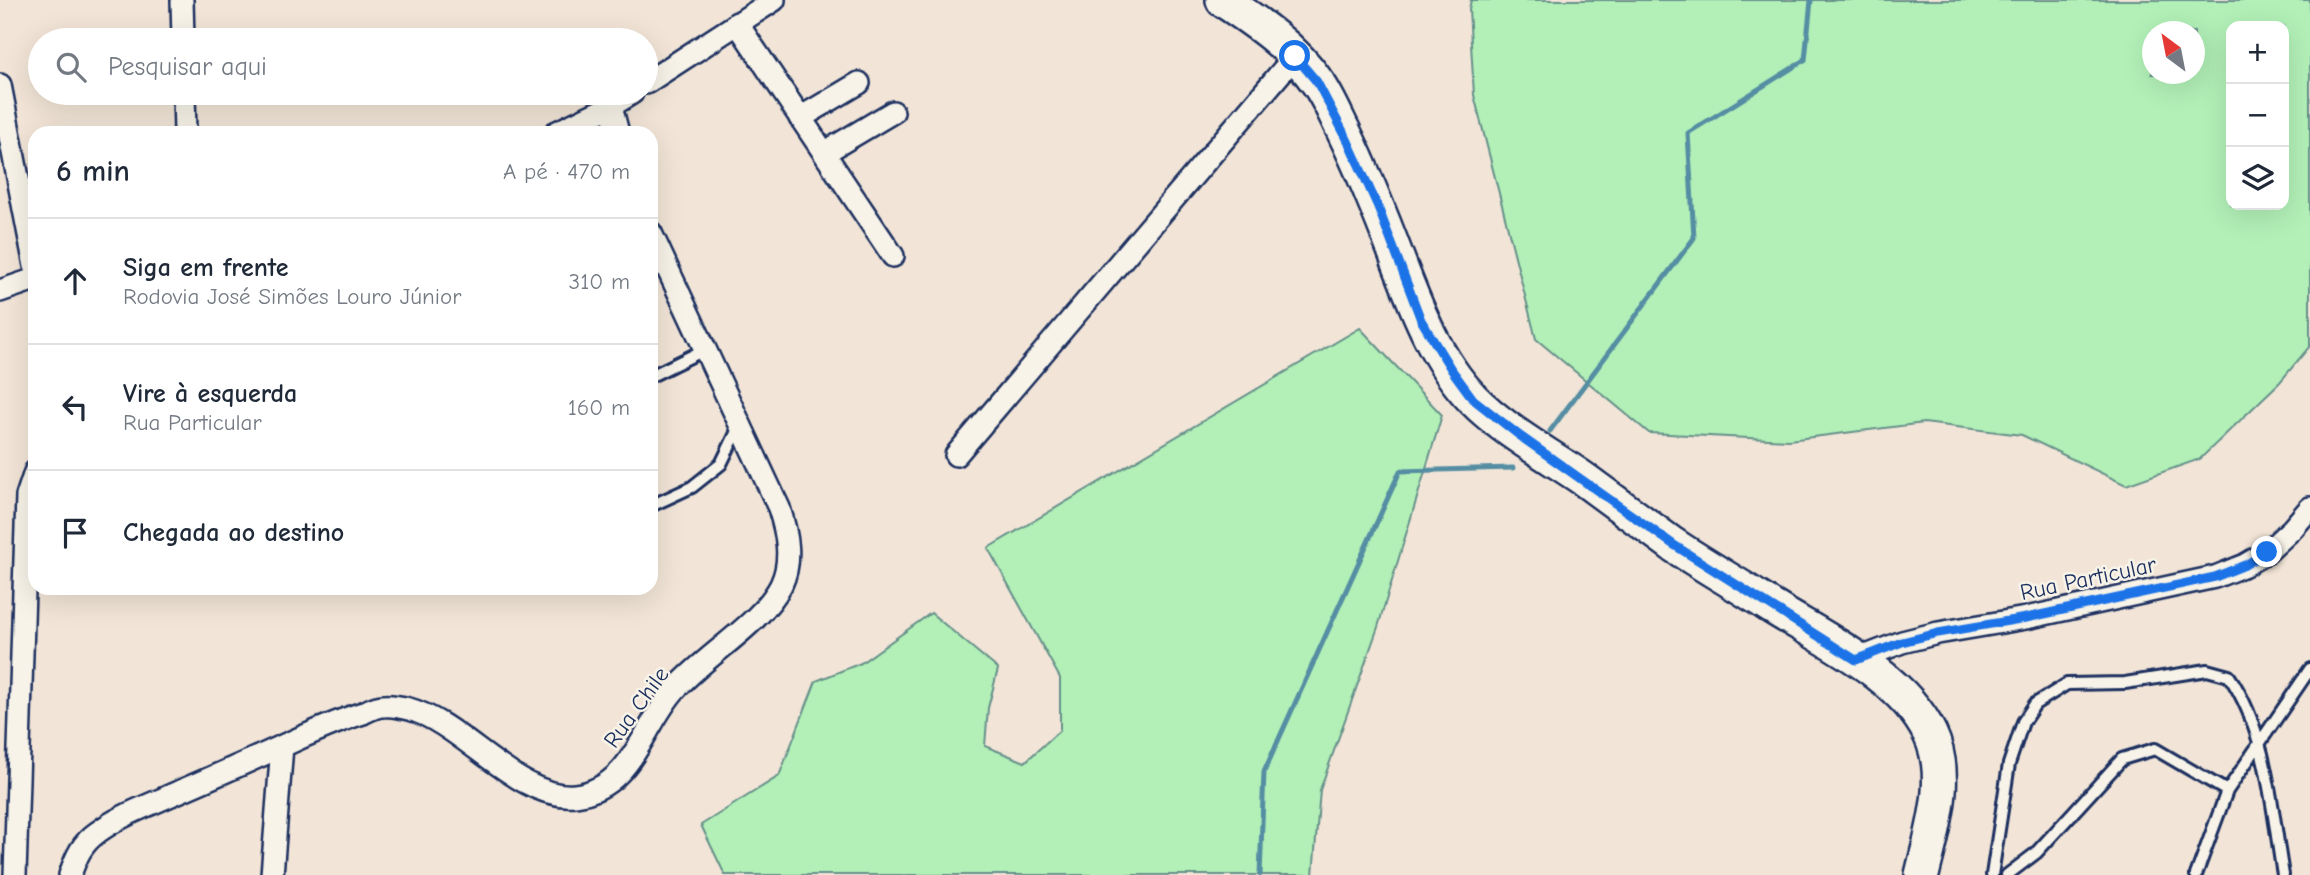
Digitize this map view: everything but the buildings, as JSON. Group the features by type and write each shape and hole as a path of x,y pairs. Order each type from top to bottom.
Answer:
{"main road":[{"path":"1224,2 1263,27 1295,56 1317,82 1378,207 1421,320 1473,399 1520,436 1674,545 1894,686 1915,709 1931,736 1937,756 1937,810 1922,875"}],"street":[{"path":"182,0 183,28"},
{"path":"658,75 774,0"},
{"path":"737,23 892,256"},
{"path":"956,455 1295,56"},
{"path":"800,118 859,83"},
{"path":"0,85 4,130 28,235"},
{"path":"184,105 185,126"},
{"path":"570,126 611,106 616,126"},
{"path":"824,153 893,112"},
{"name":"Rua Chile","path":"70,875 76,857 85,843 99,831 132,812 338,721 382,706 407,708 429,716 533,786 555,794 573,796 593,791 610,782 626,767 651,722 674,691 770,604 782,583 788,564 787,534 779,508 658,248"},
{"path":"0,291 28,281"},
{"path":"15,875 28,493"},
{"name":"Rua Particular","path":"1856,660 1902,642 1938,633 2026,618 2215,577 2245,565 2267,552 2310,508"},
{"path":"272,875 282,746"}],"lane":[{"path":"658,373 706,349"},
{"path":"658,503 692,487 720,464 740,424"},
{"path":"2196,875 2227,791 2310,669"},
{"path":"1992,875 2009,764 2023,722 2035,704 2067,684 2125,683 2207,670 2229,676 2246,703 2260,744 2283,875"},
{"path":"2007,875 2036,853 2122,760 2155,749 2227,791"}],"green space":[{"path":"1471,0 2310,0 2310,346 2280,382 2200,459 2126,485 2022,435 1924,423 1789,440 1649,433 1536,339 1474,95 1469,9"},
{"path":"1360,328 1442,415 1378,627 1320,790 1313,875 725,875 701,825 779,776 816,681 861,663 931,613 998,669 988,708 985,746 1025,762 1060,730 1060,678 988,548"}],"waterway":[{"path":"1550,431 1694,238 1688,133 1805,60 1811,0"},
{"path":"1260,875 1264,772 1400,471 1513,468"}],"route":[{"path":"1295,56 1317,82 1347,139 1378,207 1421,320 1473,399 1520,436 1674,545 1856,660 1902,642 1938,633 2026,618 2215,577 2245,565 2267,552"}]}
